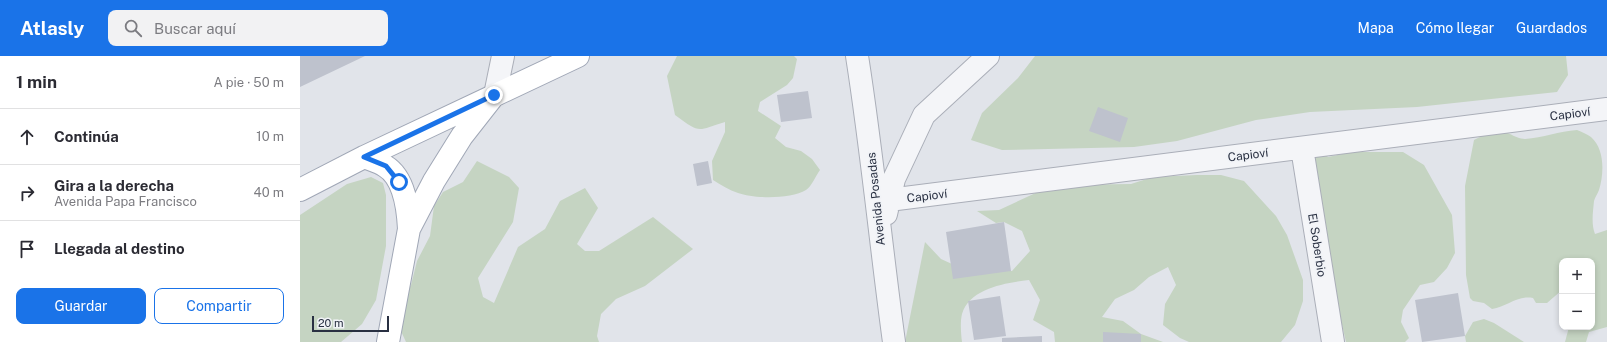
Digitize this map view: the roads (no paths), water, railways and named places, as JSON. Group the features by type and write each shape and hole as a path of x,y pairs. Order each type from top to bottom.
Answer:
{"main road":[{"path":"300,190 364,157 578,56"},
{"path":"409,229 434,181 462,136 494,95"},
{"path":"364,157 386,166 399,182 407,203 409,229 387,340"}],"street":[{"path":"494,95 503,56"},
{"name":"Avenida Posadas","path":"857,56 867,116 880,241 894,342"},
{"path":"880,241 894,179 924,116 988,56"},
{"name":"Capioví","path":"889,200 1607,109"},
{"name":"El Soberbio","path":"1302,148 1333,342"}]}
